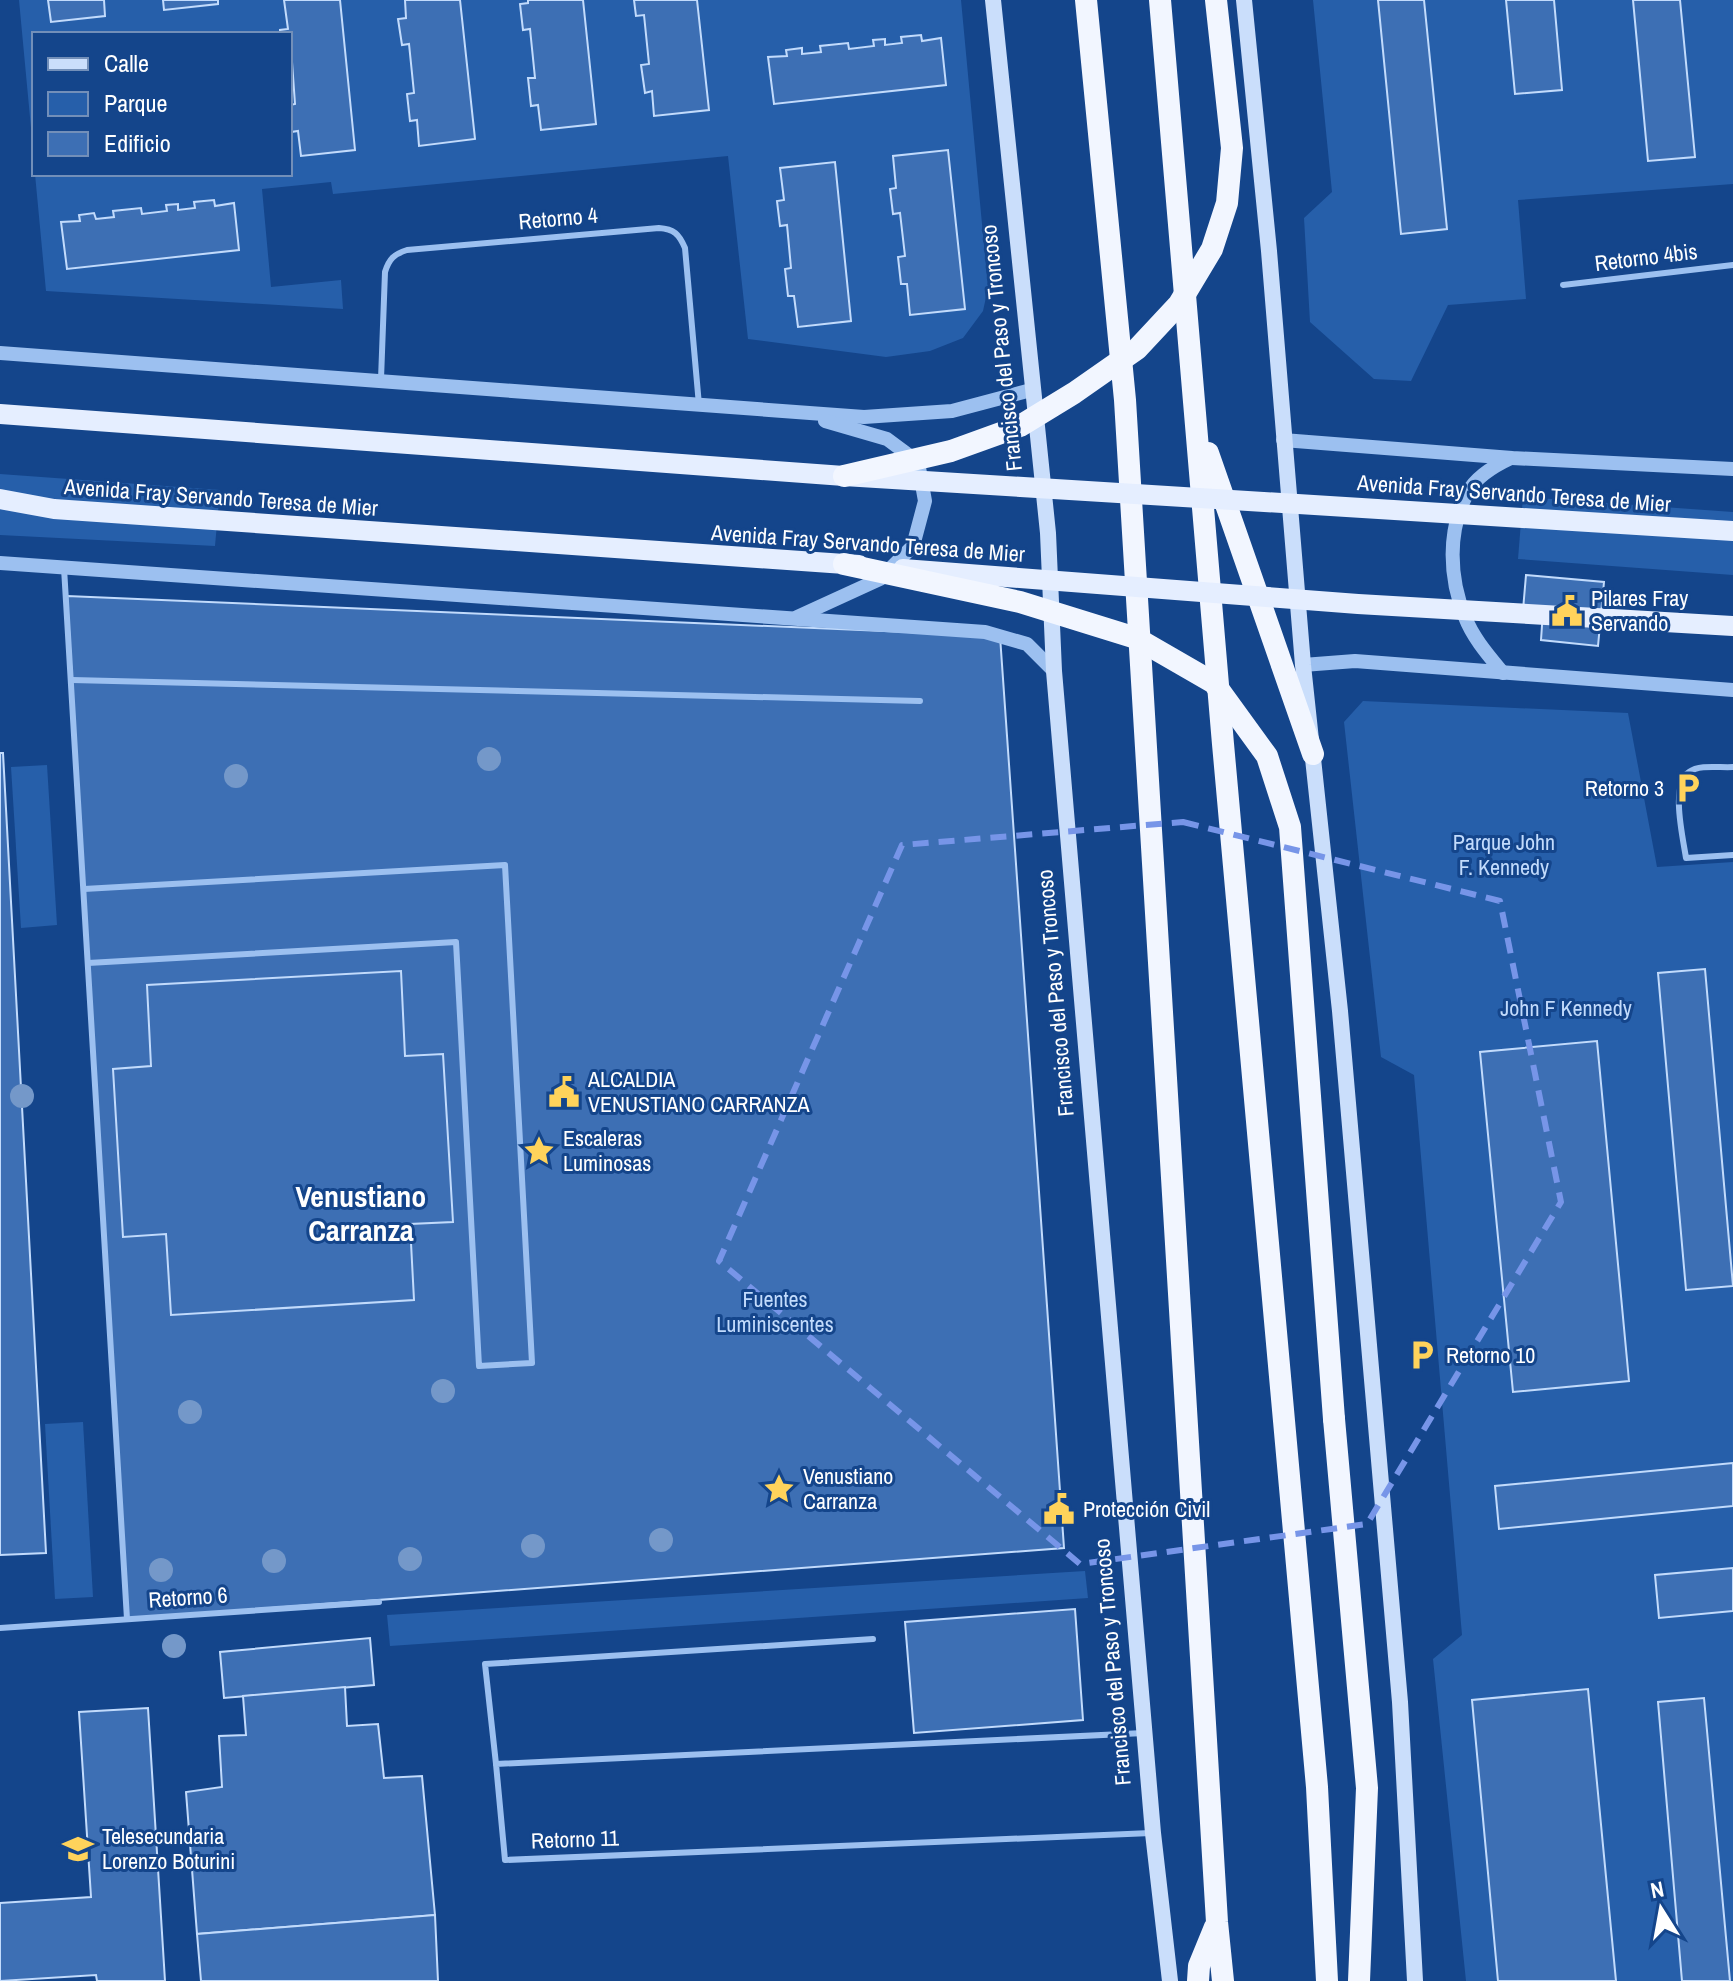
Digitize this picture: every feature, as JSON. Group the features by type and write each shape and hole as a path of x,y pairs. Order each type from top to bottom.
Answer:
{"highway":[{"path":"1086,0 1125,400 1223,1981"},
{"path":"1160,0 1317,1787 1327,1981"},
{"path":"844,476 951,451 1020,426 1137,349 1179,304 1212,249 1227,203 1232,148 1216,0"},
{"path":"1198,425 1313,754"},
{"path":"844,564 1020,602 1136,638 1214,683 1267,756 1290,827 1334,1419 1367,1788 1359,1981"},
{"path":"1198,1981 1199,1966 1217,1922"}],"main road":[{"name":"Francisco del Paso y Troncoso","path":"993,0 1048,533 1054,671 1144,1733 1170,1981"},
{"path":"1244,0 1269,251 1303,665 1340,1011 1399,1687 1415,1981"},
{"name":"Avenida Fray Servando Teresa de Mier","path":"0,414 844,476 1733,531"},
{"name":"Avenida Fray Servando Teresa de Mier","path":"0,499 54,509 844,564 1358,604 1733,626"}],"street":[{"path":"0,353 864,417 952,411 1031,390"},
{"path":"771,409 860,429 887,439 918,462 925,501 913,546 880,579 793,618"},
{"name":"Avenida Fray Servando Teresa de Mier","path":"1283,440 1512,458 1733,469"},
{"path":"1503,673 1465,619 1452,577 1454,532 1469,490 1496,465 1512,458"},
{"path":"0,563 985,632 1027,644 1054,671"},
{"path":"1303,665 1355,661 1733,690"}],"lane":[{"name":"Retorno 4","path":"381,379 385,272 388,261 396,253 659,228 671,229 681,237 685,248 699,405"},
{"name":"Retorno 4bis","path":"1563,285 1733,265"},
{"path":"64,568 127,1619"},
{"path":"72,680 920,701"},
{"path":"1733,767 1689,771 1680,781 1678,793 1686,858 1733,855"},
{"path":"84,889 505,865 532,1363 479,1366 456,942 88,963"},
{"name":"Retorno 6","path":"0,1628 379,1602"},
{"path":"873,1639 485,1664 496,1764 1144,1733"},
{"name":"Retorno 11","path":"496,1764 505,1860 1153,1833"}],"highlighted area":[{"path":"1183,822 1500,901 1561,1202 1367,1524 1080,1564 719,1261 902,845"}],"green space":[{"path":"19,0 961,0 988,288 983,311 963,338 930,351 886,357 748,339 728,156 333,194 331,182 262,189 271,287 341,280 343,309 46,291 35,176 292,176 292,32 32,32 32,139"},
{"path":"1313,0 1733,0 1733,184 1518,200 1526,299 1448,305 1411,381 1374,379 1310,322 1304,218 1332,192"},
{"path":"0,474 220,490 215,546 0,535"},
{"path":"1523,497 1733,512 1733,575 1518,559"},
{"name":"John F Kennedy","path":"1363,701 1628,713 1657,867 1733,862 1733,1981 1466,1981 1433,1659 1462,1635 1414,1075 1381,1057 1344,722"},
{"path":"47,765 57,925 21,928 11,767"},
{"path":"83,1422 93,1597 55,1599 45,1424"},
{"path":"1085,1571 1088,1598 390,1646 387,1615"}],"building":[{"path":"48,0 104,0 105,16 51,22"},
{"path":"163,0 218,0 218,4 164,10"},
{"path":"284,0 340,0 355,150 301,156 298,131 292,132 292,105 295,104 292,32 280,32 288,29"},
{"path":"405,0 460,0 475,139 419,146 417,120 410,121 407,94 414,93 409,44 402,45 398,19 406,18"},
{"path":"528,0 583,0 596,124 541,130 538,105 531,106 528,78 535,78 530,29 523,30 520,4 528,3"},
{"path":"634,0 697,0 709,110 654,116 652,91 645,93 641,65 649,64 644,15 636,16"},
{"path":"1378,0 1424,0 1447,229 1401,234"},
{"path":"1506,0 1554,0 1562,90 1515,94"},
{"path":"1633,0 1680,0 1695,157 1648,161"},
{"path":"921,35 922,41 941,38 946,85 774,104 768,57 787,56 786,50 802,48 802,54 821,52 820,46 848,43 849,49 874,46 873,40 885,39 885,45 902,43 901,37"},
{"path":"948,150 965,309 910,315 907,284 901,284 898,257 905,256 900,213 893,214 890,189 896,188 893,156"},
{"path":"835,162 851,321 798,327 794,296 788,296 785,269 791,268 787,225 780,226 777,201 784,200 780,168"},
{"path":"214,200 215,206 234,203 239,250 67,269 61,222 80,221 79,215 94,213 96,219 114,217 113,211 141,208 142,214 167,211 166,205 178,204 178,210 195,208 194,202"},
{"name":"Pilares Fray Servando","path":"1526,575 1604,582 1598,646 1541,640 1543,611 1523,610"},
{"name":"ALCALDIA VENUSTIANO CARRANZA","path":"67,596 1000,636 1064,1548 127,1619"},
{"path":"0,753 3,753 46,1553 0,1555"},
{"path":"1705,969 1733,1286 1686,1290 1658,973"},
{"path":"401,971 405,1056 443,1054 453,1222 410,1224 414,1300 171,1315 166,1234 123,1237 113,1069 151,1066 147,985"},
{"path":"1597,1041 1629,1381 1513,1392 1480,1052"},
{"path":"1733,1463 1733,1506 1499,1529 1495,1486"},
{"path":"1733,1568 1733,1611 1659,1618 1655,1575"},
{"path":"1075,1609 1083,1720 914,1733 905,1622"},
{"path":"370,1638 374,1685 224,1698 220,1652"},
{"path":"345,1687 347,1726 378,1724 384,1778 422,1776 435,1915 197,1934 186,1792 222,1787 219,1736 246,1735 243,1696"},
{"path":"1588,1689 1616,1981 1498,1981 1472,1700"},
{"path":"1704,1698 1730,1981 1682,1981 1658,1702"},
{"name":"Telesecundaria Lorenzo Boturini","path":"148,1708 165,1981 97,1981 96,1975 0,1981 0,1903 91,1897 79,1712"},
{"path":"435,1915 438,1981 201,1981 197,1934"}],"place":[{"name":"Pilares Fray Servando","path":"1567,611"},
{"name":"Retorno 3","path":"1688,788"},
{"name":"ALCALDIA VENUSTIANO CARRANZA","path":"564,1092"},
{"name":"Escaleras Luminosas","path":"539,1151"},
{"name":"Retorno 10","path":"1422,1355"},
{"name":"Venustiano Carranza","path":"779,1489"},
{"name":"Protección Civil","path":"1059,1509"},
{"name":"Telesecundaria Lorenzo Boturini","path":"78,1849"}],"district":[{"name":"Venustiano Carranza","path":"361,1214"}],"park label":[{"name":"Parque John F. Kennedy","path":"1504,854"},
{"name":"Fuentes Luminiscentes","path":"775,1312"}]}
